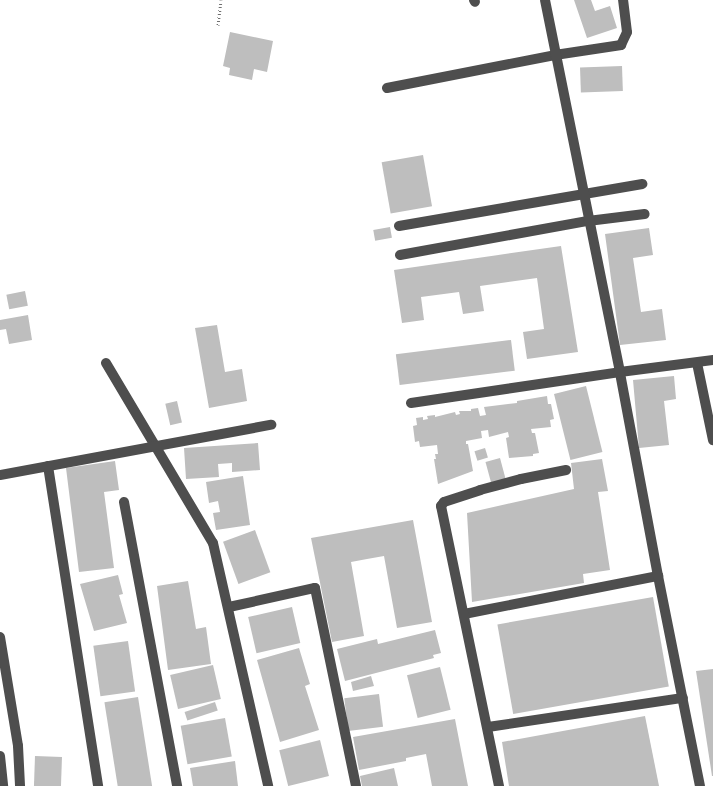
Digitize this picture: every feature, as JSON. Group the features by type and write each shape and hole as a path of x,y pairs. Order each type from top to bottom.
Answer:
{"street":[{"path":"544,0 620,372 700,786"},
{"path":"387,88 555,55 621,46 627,32 623,0"},
{"path":"399,226 642,184"},
{"path":"400,255 588,221 646,214"},
{"path":"411,403 713,360"},
{"path":"697,363 713,440"},
{"path":"106,364 213,543 268,786"},
{"path":"0,475 271,425"},
{"path":"48,466 98,786"},
{"path":"499,786 441,510 442,504 521,479 566,470"},
{"path":"124,502 177,786"},
{"path":"464,614 658,576"},
{"path":"229,608 315,588 356,786"},
{"path":"0,638 18,746 20,786"},
{"path":"488,727 683,698"},
{"path":"0,756 2,786"}],"path":[{"path":"218,26 221,0"}],"building":[{"path":"574,0 591,0 595,11 610,6 617,28 587,38"},
{"path":"230,32 273,41 267,72 254,69 252,80 229,75 230,68 223,66"},
{"path":"622,66 623,91 581,92 580,67"},
{"path":"423,155 432,206 391,214 382,162"},
{"path":"390,227 392,238 375,241 373,230"},
{"path":"649,228 653,255 633,258 641,312 662,309 666,340 620,345 605,234"},
{"path":"561,246 578,352 527,359 523,332 544,329 537,278 480,286 484,311 463,314 459,292 421,297 424,320 402,323 394,270"},
{"path":"25,291 28,306 9,309 6,295"},
{"path":"28,315 32,340 9,344 6,329 0,330 0,320"},
{"path":"217,325 225,372 242,369 247,401 209,408 195,328"},
{"path":"511,340 515,371 400,385 396,354"},
{"path":"674,376 676,399 664,401 669,445 639,448 633,380"},
{"path":"586,386 602,452 570,460 554,394"},
{"path":"547,396 554,419 550,420 551,427 531,429 532,433 535,433 539,453 533,454 533,456 509,458 506,438 509,437 508,432 489,437 488,430 481,431 482,438 466,441 473,471 438,484 434,459 436,459 435,454 438,454 437,445 420,447 419,441 415,442 413,426 417,425 416,418 423,417 423,420 428,419 427,416 435,415 435,417 455,412 456,415 460,414 459,411 471,411 471,409 478,408 480,416 486,415 484,407 517,403 517,401"},
{"path":"177,401 182,422 170,425 165,404"},
{"path":"258,443 260,470 232,472 232,463 218,464 219,477 186,479 184,448"},
{"path":"485,448 488,458 477,461 474,451"},
{"path":"500,458 506,480 491,484 486,462"},
{"path":"602,459 608,491 598,492 610,570 583,574 584,583 472,602 467,513 574,489 571,463"},
{"path":"115,461 119,490 104,492 114,568 79,572 66,468"},
{"path":"243,476 250,525 216,530 213,513 220,512 218,501 209,503 206,482"},
{"path":"413,520 432,622 397,628 384,556 351,562 364,636 332,642 311,538"},
{"path":"255,530 270,572 238,584 223,542"},
{"path":"118,575 123,594 119,595 127,623 94,631 80,584"},
{"path":"188,581 196,629 206,627 211,664 168,670 157,586"},
{"path":"653,597 669,687 513,714 497,624"},
{"path":"292,607 300,643 256,653 248,617"},
{"path":"435,630 441,653 433,655 434,658 345,681 337,649 377,639 378,644"},
{"path":"128,641 135,692 100,696 93,646"},
{"path":"299,648 310,684 305,686 319,730 280,742 257,660"},
{"path":"213,665 221,699 178,709 170,675"},
{"path":"440,667 451,710 418,718 407,675"},
{"path":"713,669 713,776 712,776 696,671"},
{"path":"371,676 374,686 353,691 351,682"},
{"path":"379,694 383,727 348,731 344,698"},
{"path":"138,697 152,786 118,786 104,702"},
{"path":"215,702 218,711 187,720 185,712"},
{"path":"645,716 659,786 509,786 502,742"},
{"path":"225,718 232,756 187,764 181,726"},
{"path":"455,719 468,786 432,786 426,754 406,758 406,761 359,770 353,737"},
{"path":"320,740 329,776 288,786 279,750"},
{"path":"35,756 62,757 61,786 34,786"},
{"path":"235,761 238,786 193,786 190,768"},
{"path":"394,768 398,786 362,786 360,776"}]}
